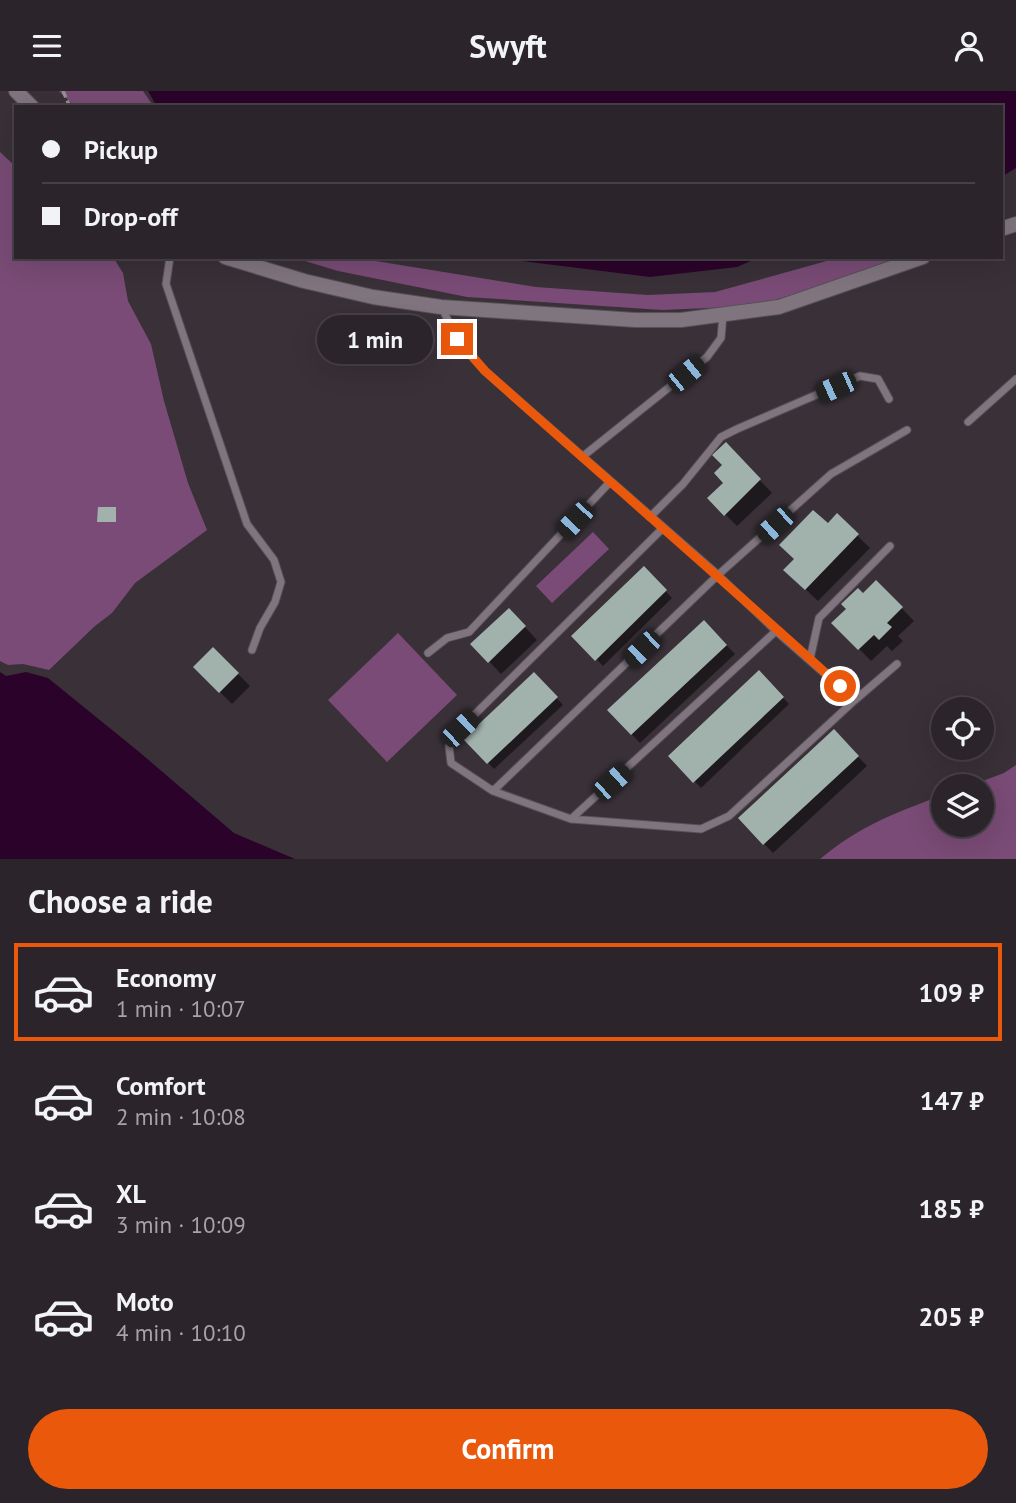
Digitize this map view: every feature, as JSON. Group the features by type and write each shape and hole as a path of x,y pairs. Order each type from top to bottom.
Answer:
{"street":[{"path":"16,91 30,105"},
{"path":"232,259 316,284 373,297 441,307 635,320 681,320 779,307 917,259"}],"lane":[{"path":"170,259 166,284 247,524 274,561 281,582 275,602 260,628 252,650"},
{"path":"441,307 457,339 485,371 718,575 776,631 855,700"},
{"path":"582,457 707,357 721,338 723,315"},
{"path":"650,517 721,437 737,429 860,376 878,379 889,399"},
{"path":"968,422 1016,379"},
{"path":"493,791 718,575 831,474 907,430"},
{"path":"428,653 447,638 468,632 610,482"},
{"path":"663,528 460,729 449,746 451,763 493,791 571,819 701,829 729,816 897,664"},
{"path":"810,659 819,618 890,546"},
{"path":"571,819 776,631"}],"shaded area":[{"path":"59,91 143,91 153,105 73,105"},
{"path":"148,91 1016,91 1016,168 1003,176 1003,105 156,105"},
{"path":"0,152 14,165 14,259 114,259 123,273 128,301 151,344 188,483 207,530 135,583 112,613 49,670 23,664 8,665 0,661"},
{"path":"299,259 363,259 536,287 648,295 715,292 834,259 898,259 775,300 732,307 662,310 467,297 338,271"},
{"path":"505,259 755,259 737,267 650,277"},
{"path":"593,532 609,549 552,603 536,586"},
{"path":"398,633 457,695 387,762 328,700"},
{"path":"0,672 6,676 26,672 48,678 234,833 295,859 0,859"},
{"path":"1016,765 1016,859 820,859 864,829 931,800 931,837 994,837 994,777"}],"building":[{"path":"726,442 761,479 724,516 707,498 723,483 714,473 722,465 712,455"},
{"path":"98,507 116,507 116,522 97,522"},
{"path":"813,510 828,523 837,513 859,534 805,590 783,570 794,559 779,545"},
{"path":"644,566 667,590 595,661 571,636"},
{"path":"876,580 903,607 887,623 892,627 879,640 874,635 858,650 831,623 846,609 841,604 858,588 863,593"},
{"path":"509,608 526,626 488,663 470,644"},
{"path":"704,620 727,645 631,735 607,710"},
{"path":"213,647 239,673 219,693 193,667"},
{"path":"759,670 784,697 693,783 668,756"},
{"path":"534,672 558,697 487,764 463,739"},
{"path":"834,729 859,756 763,845 738,818"}],"route":[{"path":"457,339 485,371 840,686"}]}
